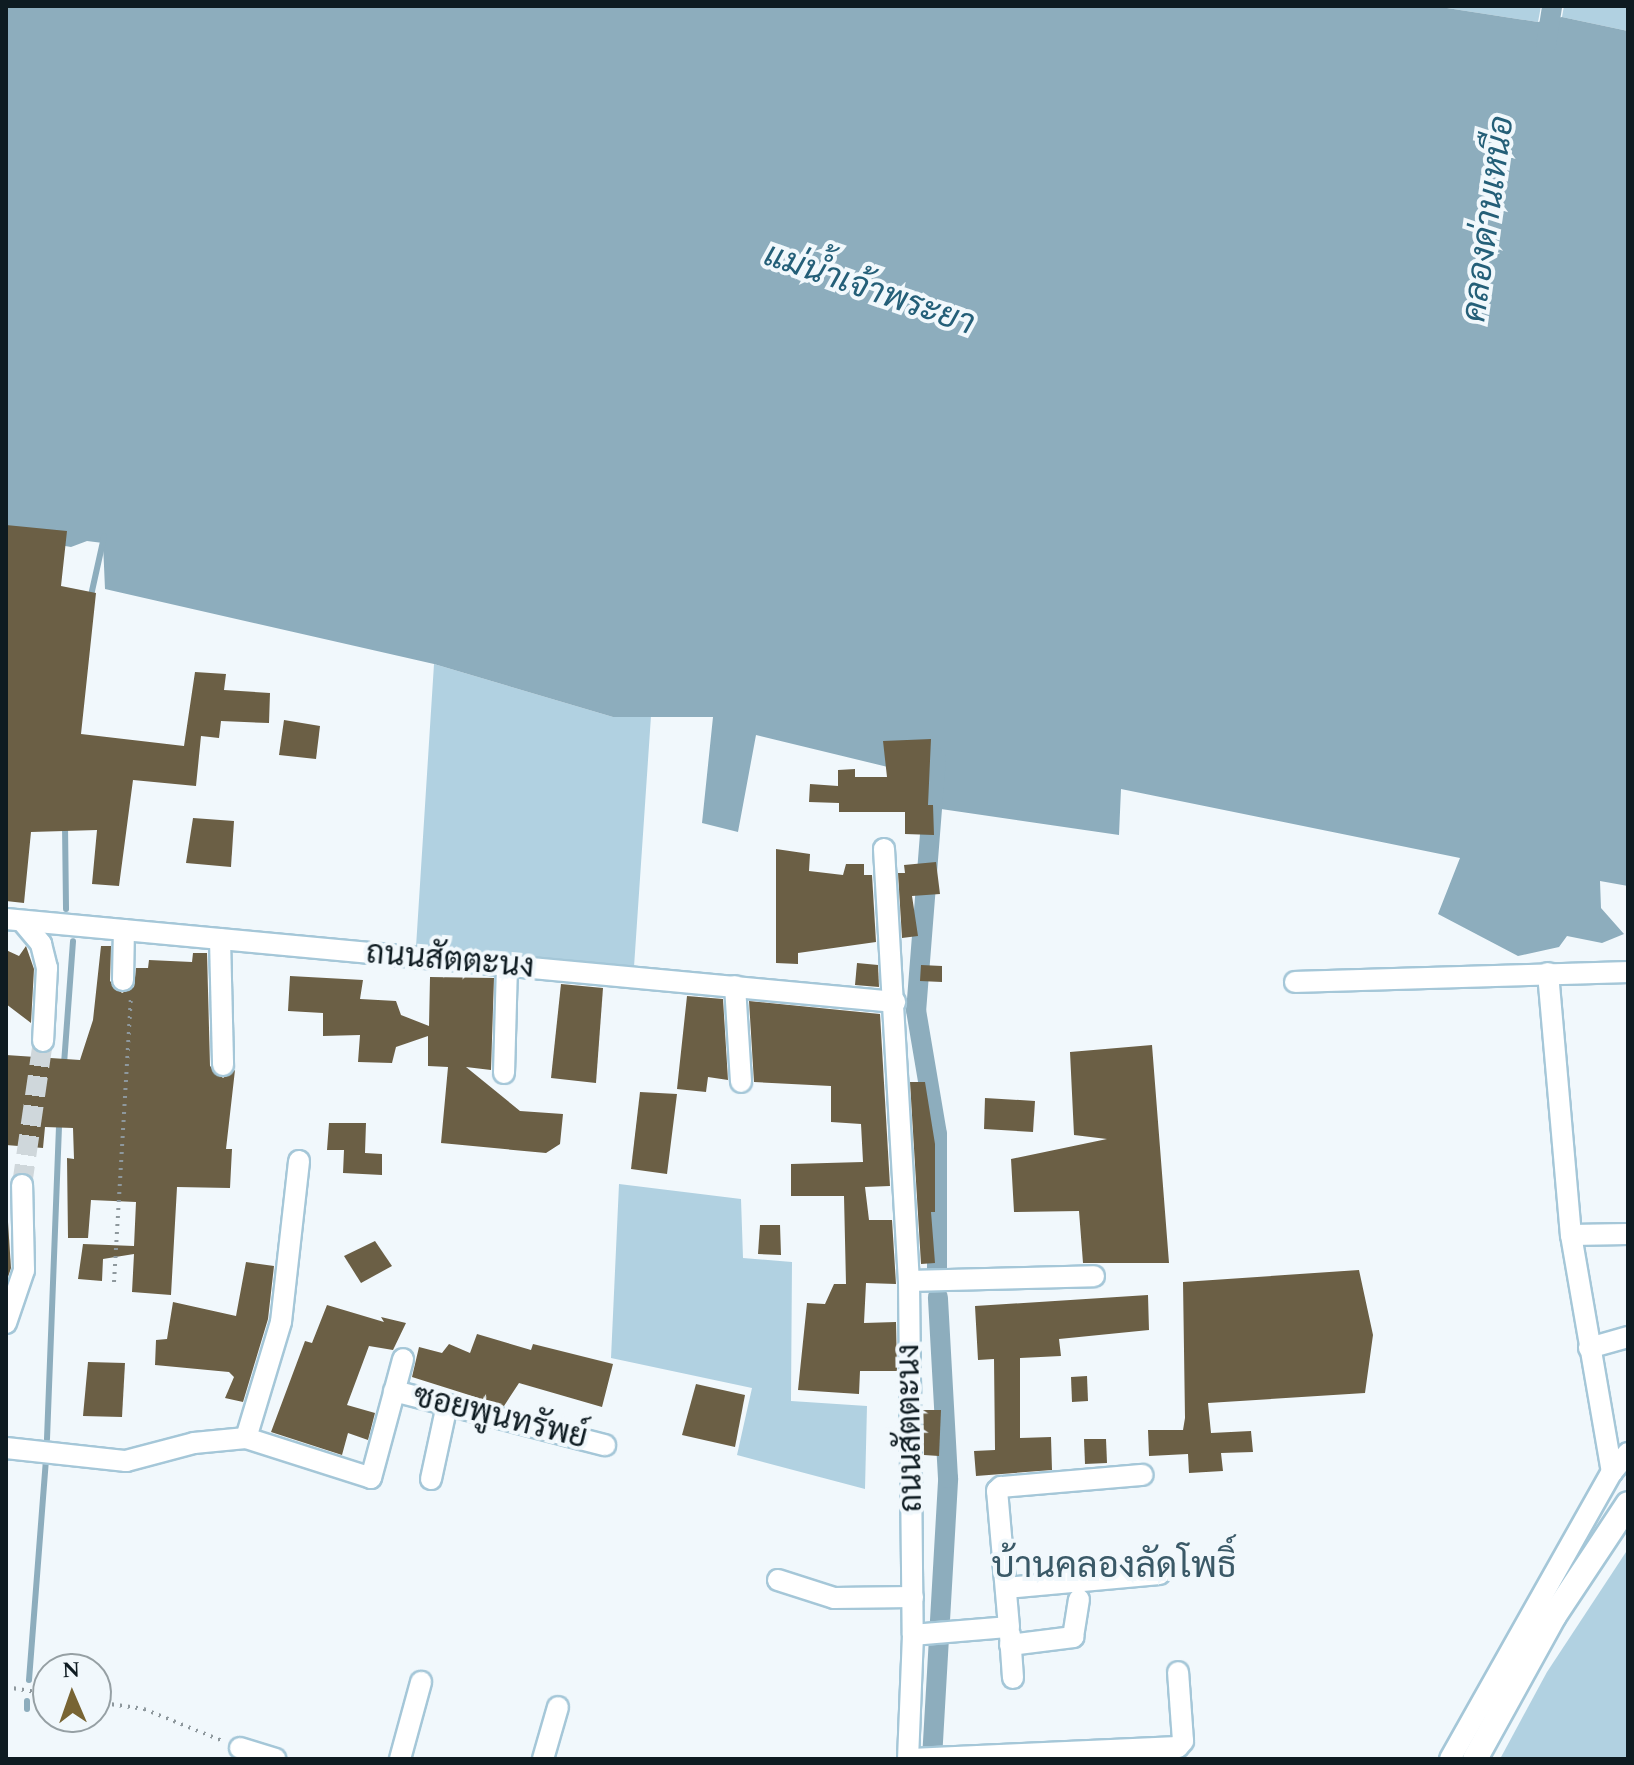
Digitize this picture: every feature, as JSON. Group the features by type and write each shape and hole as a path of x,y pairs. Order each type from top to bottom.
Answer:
{"main road":[{"path":"1475,1759 1561,1604 1628,1504"}],"street":[{"name":"ถนนสัตตะนง","path":"884,849 909,1281 913,1597 920,1634 913,1758"},
{"name":"ถนนสัตตะนง","path":"14,920 895,1002"},
{"path":"14,920 41,944 47,968 43,1041"},
{"path":"124,930 127,988"},
{"path":"220,939 223,1065"},
{"path":"504,1073 507,966"},
{"path":"1295,982 1628,972"},
{"path":"1548,973 1571,1235 1612,1472"},
{"path":"735,986 741,1082"},
{"path":"246,1438 281,1322 299,1161"},
{"path":"6,1323 24,1270 22,1185"},
{"path":"1571,1235 1628,1234"},
{"path":"909,1281 1094,1276"},
{"path":"1589,1348 1628,1337"},
{"name":"ซอยพูนทรัพย์","path":"6,1448 126,1461 194,1443 246,1438 371,1478 403,1359"},
{"name":"ซอยพูนทรัพย์","path":"394,1391 605,1445"},
{"path":"431,1479 447,1405"},
{"path":"1450,1759 1612,1472 1628,1453"},
{"path":"1013,1678 997,1491 1001,1487 1142,1475"},
{"path":"1006,1588 1159,1574"},
{"path":"778,1580 834,1598 913,1597"},
{"path":"920,1634 954,1631 1073,1637 1079,1599"},
{"path":"913,1758 1178,1747 1183,1741 1178,1672"},
{"path":"400,1759 421,1682"},
{"path":"543,1759 558,1707"},
{"path":"240,1748 275,1759"}],"path":[{"path":"114,1282 127,988"},
{"path":"6,1687 32,1691"},
{"path":"112,1704 144,1709 240,1748"}],"shaded area":[{"path":"1434,6 1541,6 1538,22"},
{"path":"1564,6 1628,6 1628,31 1562,17"},
{"path":"434,664 613,717 651,716 634,967 416,947"},
{"path":"619,1184 741,1199 743,1258 792,1262 791,1401 867,1406 865,1489 737,1455 752,1388 611,1358"},
{"path":"1628,1549 1628,1759 1500,1759 1547,1672"}],"water":[{"name":"แม่น้ำเจ้าพระยา","path":"6,6 1434,6 1538,22 1562,17 1628,31 1628,886 1600,881 1601,908 1624,934 1602,943 1567,936 1559,947 1518,956 1438,914 1460,858 1121,789 1119,835 941,809 929,777 756,735 738,832 702,823 713,717 613,717 434,664 105,589 103,543 87,541 71,547 6,536"}],"building":[{"path":"6,525 67,531 61,586 96,593 81,734 184,746 195,672 226,674 224,690 270,693 269,723 221,721 219,738 201,736 196,786 133,780 119,886 92,884 97,830 31,832 24,903 6,901"},
{"path":"284,720 320,726 316,759 279,755"},
{"path":"931,739 928,805 933,805 934,835 905,834 905,812 839,812 839,803 809,802 810,784 838,786 838,770 855,769 855,777 887,777 883,741"},
{"path":"193,818 234,821 231,867 186,863"},
{"path":"776,849 810,854 809,871 843,875 846,864 864,864 864,875 872,875 876,942 798,953 798,964 776,963"},
{"path":"936,862 940,894 912,896 918,936 902,938 898,873 905,873 904,865"},
{"path":"26,946 34,969 31,1023 6,1004 6,950 19,956"},
{"path":"101,946 111,946 110,981 122,993 134,987 136,968 148,968 149,960 192,962 193,953 207,953 210,1066 223,1078 235,1070 226,1149 232,1149 230,1188 177,1187 171,1295 132,1292 134,1254 103,1259 102,1281 78,1279 83,1244 134,1246 136,1202 91,1200 88,1238 68,1238 67,1158 74,1159 73,1128 45,1127 43,1148 6,1145 6,1055 80,1060 93,1020"},
{"path":"857,963 878,965 879,987 855,985"},
{"path":"921,965 942,966 942,982 920,981"},
{"path":"290,976 363,980 360,999 396,1001 401,1015 429,1026 430,977 494,978 491,1070 466,1067 520,1111 563,1114 560,1144 546,1153 441,1143 448,1067 428,1066 428,1036 396,1047 392,1063 358,1062 360,1035 323,1036 323,1013 288,1011"},
{"path":"561,984 603,988 596,1083 551,1078"},
{"path":"687,996 723,999 728,1080 708,1077 706,1092 677,1089"},
{"path":"749,1001 880,1014 890,1186 865,1187 869,1220 892,1220 896,1284 866,1283 864,1323 896,1322 897,1371 860,1371 859,1394 798,1390 807,1303 825,1304 834,1284 846,1284 844,1196 791,1196 791,1164 863,1162 861,1124 831,1122 831,1086 754,1082"},
{"path":"1152,1045 1169,1263 1083,1263 1079,1211 1014,1212 1011,1159 1107,1139 1074,1135 1070,1052"},
{"path":"910,1082 925,1082 935,1144 935,1212 931,1212 935,1263 921,1264"},
{"path":"640,1092 677,1094 667,1174 631,1169"},
{"path":"985,1098 1035,1101 1033,1132 984,1129"},
{"path":"329,1123 366,1123 365,1153 382,1154 382,1175 343,1173 344,1150 327,1150"},
{"path":"6,1192 11,1268 6,1283"},
{"path":"760,1225 780,1225 781,1255 758,1254"},
{"path":"375,1241 392,1266 361,1283 344,1256"},
{"path":"246,1262 274,1266 268,1319 243,1402 225,1398 234,1377 229,1372 155,1365 156,1340 167,1339 173,1302 236,1316"},
{"path":"1359,1270 1373,1335 1365,1393 1208,1403 1211,1433 1251,1431 1253,1452 1221,1453 1223,1471 1189,1473 1188,1454 1149,1456 1148,1430 1183,1430 1183,1282"},
{"path":"1148,1295 1149,1330 1059,1339 1061,1356 1020,1358 1020,1438 1051,1437 1052,1470 976,1476 974,1451 995,1450 994,1359 978,1360 975,1306"},
{"path":"327,1305 384,1322 381,1317 406,1323 393,1350 369,1346 347,1405 375,1413 368,1440 348,1433 342,1455 271,1432 305,1341 312,1343"},
{"path":"477,1334 531,1350 533,1344 613,1364 602,1407 519,1383 504,1406 412,1377 419,1347 442,1353 449,1344 470,1353"},
{"path":"88,1362 125,1363 122,1417 83,1416"},
{"path":"1087,1376 1088,1401 1072,1402 1071,1377"},
{"path":"696,1384 745,1395 735,1447 682,1435"},
{"path":"923,1410 941,1410 939,1456 924,1455"},
{"path":"1084,1439 1106,1439 1107,1463 1085,1464"}],"waterway":[{"name":"คลองด่านเหนือ","path":"1546,45 1552,6"},
{"path":"90,600 104,537"},
{"path":"936,758 916,1010 937,1134 937,1275"},
{"path":"65,825 66,909"},
{"path":"64,1064 73,941"},
{"path":"47,1439 59,1123"},
{"path":"932,1759 948,1478 938,1297"},
{"path":"29,1680 46,1461"},
{"path":"27,1701 27,1709"}],"tunnel":[{"path":"22,1185 43,1041"}],"district":[{"name":"บ้านคลองลัดโพธิ์","path":"1114,1567"}]}
